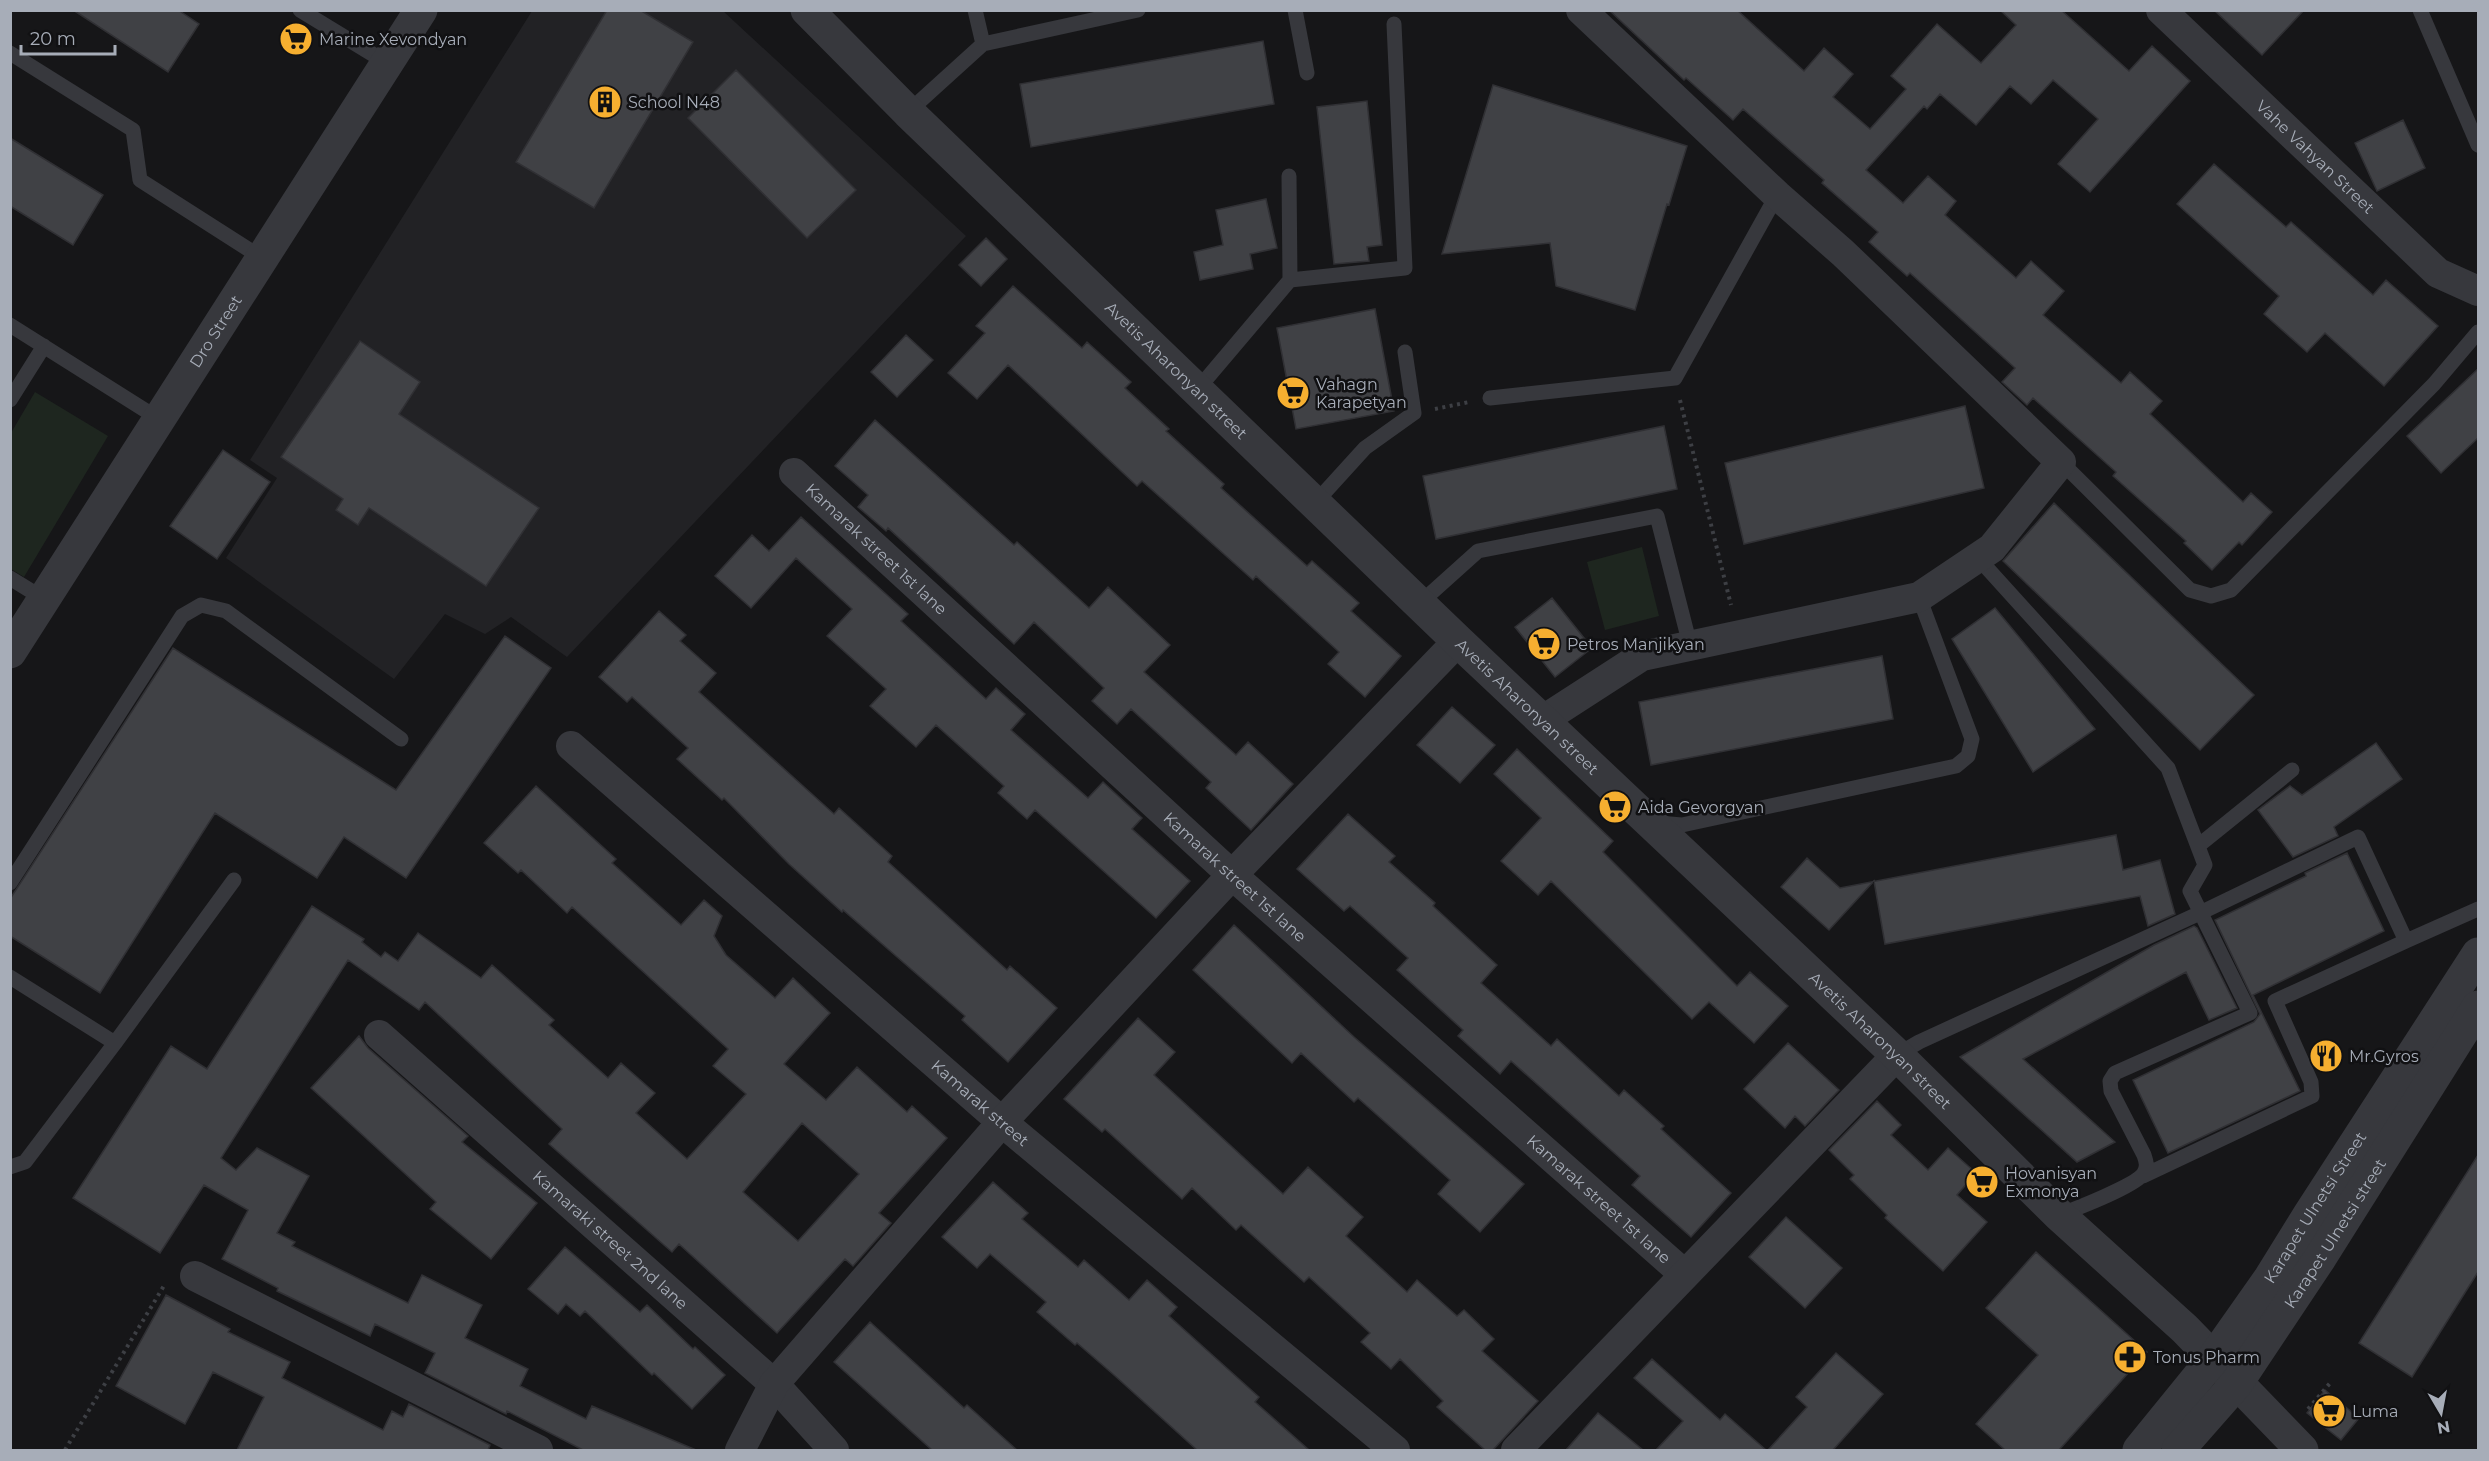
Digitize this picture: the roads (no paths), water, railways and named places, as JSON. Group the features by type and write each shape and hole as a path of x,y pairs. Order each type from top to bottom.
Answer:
{"street":[{"name":"Dro Street","path":"10,652 421,10"},
{"name":"Avetis Aharonyan street","path":"807,10 908,112 1419,604 1897,1054 2059,1215 2186,1329 2236,1384 2302,1450"},
{"path":"1543,720 1642,656 1919,597 1992,548 2061,462 1843,253 1776,195 1581,10"},
{"name":"Vahe Vahyan Street","path":"2161,10 2438,273 2478,291"},
{"name":"Kamarak street 1st lane","path":"794,473 1232,875 1684,1274"},
{"path":"740,1450 774,1384 1002,1122 1232,875 1458,641"},
{"name":"Kamarak street","path":"571,746 1002,1122 1395,1450"},
{"name":"Karapet Ulnetsi Street","path":"2139,1450 2213,1359 2270,1278 2308,1215 2474,968"},
{"name":"Karapet Ulnetsi street","path":"2178,1450 2236,1384 2320,1258 2478,1007"},
{"name":"Kamaraki street 2nd lane","path":"379,1035 774,1384 834,1450"},
{"path":"1516,1450 1897,1054"},
{"path":"195,1276 538,1450"}],"lane":[{"path":"975,10 982,44"},
{"path":"908,112 982,44 1138,10"},
{"path":"1295,10 1307,73"},
{"path":"2420,10 2478,145"},
{"path":"302,11 387,63"},
{"path":"1290,280 1405,268 1394,24"},
{"path":"10,53 133,130 140,180 262,258"},
{"path":"1197,390 1290,280 1289,176"},
{"path":"1490,398 1675,378 1776,195"},
{"path":"10,325 159,419"},
{"path":"2061,462 2190,590 2211,596 2231,590 2434,384 2478,332"},
{"path":"10,400 44,346"},
{"path":"1315,503 1365,448 1414,412 1405,352"},
{"path":"1419,604 1478,551 1657,516 1690,645"},
{"path":"1978,558 2168,768 2205,866 2190,891 2250,1013"},
{"path":"10,578 44,599"},
{"path":"1651,822 1682,825 1956,766 1968,756 1972,738 1919,597"},
{"path":"10,883 182,616 201,605 226,611 401,739"},
{"path":"2198,846 2292,770"},
{"path":"1897,1054 2358,837 2406,941"},
{"path":"10,1167 26,1162 234,880"},
{"path":"2143,1176 2147,1166 2144,1155 2111,1091 2110,1081 2115,1073 2478,909"},
{"path":"10,977 115,1044"},
{"path":"2059,1215 2103,1197 2312,1096 2311,1082 2275,1001"}],"place":[{"name":"Marine Xevondyan","path":"296,39"},
{"name":"School N48","path":"605,102"},
{"name":"Vahagn Karapetyan","path":"1293,393"},
{"name":"Petros Manjikyan","path":"1544,644"},
{"name":"Aida Gevorgyan","path":"1615,807"},
{"name":"Mr.Gyros","path":"2326,1056"},
{"name":"Hovanisyan Exmonya","path":"1982,1182"},
{"name":"Tonus Pharm","path":"2130,1357"},
{"name":"Luma","path":"2329,1411"}]}
